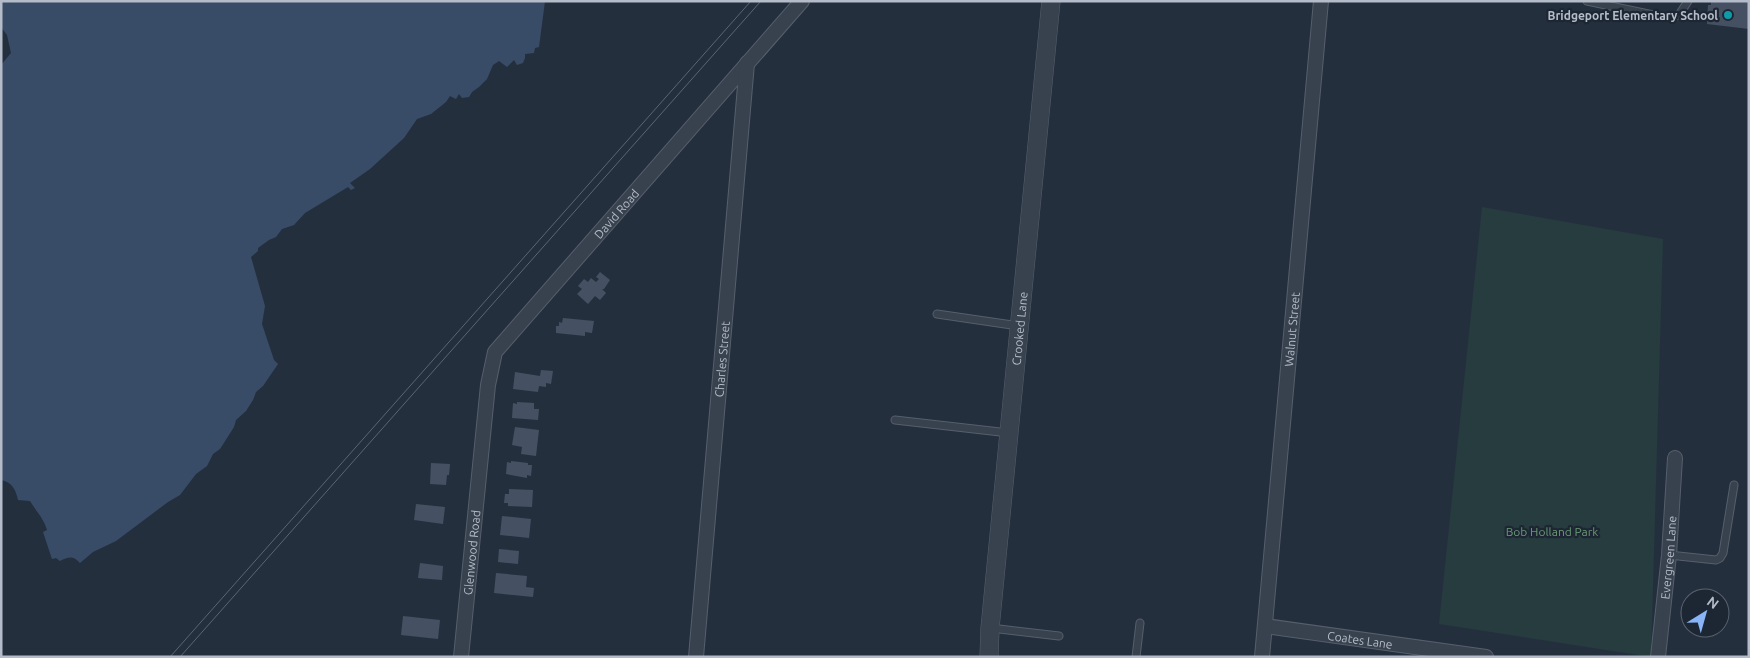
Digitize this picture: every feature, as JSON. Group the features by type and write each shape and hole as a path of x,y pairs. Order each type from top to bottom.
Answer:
{"street":[{"name":"David Road","path":"483,449 488,385 495,352 802,1"},
{"name":"Crooked Lane","path":"989,657 990,628 1051,1"},
{"name":"Walnut Street","path":"1262,657 1322,1"},
{"name":"Charles Street","path":"696,657 747,63"},
{"name":"Glenwood Road","path":"462,651 483,449"},
{"name":"Evergreen Lane","path":"1658,657 1669,555 1675,458"},
{"name":"Coates Lane","path":"1265,626 1486,657"},
{"path":"462,651 472,657"}],"lane":[{"path":"1587,1 1658,16 1673,17 1679,15 1684,10 1688,1"},
{"path":"938,314 1020,326"},
{"path":"895,420 1009,433"},
{"path":"1669,555 1716,560 1720,558 1734,485"},
{"path":"1136,657 1140,623"},
{"path":"990,628 1059,636"}],"green space":[{"name":"Bob Holland Park","path":"1482,207 1663,239 1651,657 1439,624"}],"water":[{"path":"1,1 545,1 539,47 535,48 534,53 525,54 523,63 517,65 514,60 507,67 499,61 493,65 487,79 469,97 462,98 459,94 456,99 450,96 446,102 431,114 417,119 404,138 370,169 350,183 355,188 351,190 348,187 305,213 294,225 282,229 276,237 258,248 258,251 251,257 265,306 262,324 274,360 278,364 263,386 256,392 246,411 236,420 234,427 220,449 213,454 207,466 196,474 180,495 116,541 93,552 80,563 73,558 60,561 56,558 52,559 43,532 47,530 40,515 30,501 18,500 13,487 1,480 1,65 11,53 7,35 1,27"}],"building":[{"name":"Bridgeport Elementary School","path":"1711,1 1749,1 1749,29 1707,24 1708,5 1711,5"},
{"path":"600,272 610,280 602,289 606,293 600,300 595,296 588,304 577,294 582,289 578,286 584,279 588,282 591,278 596,282 599,279 596,277"},
{"path":"563,318 594,321 592,333 585,332 585,336 556,333 556,326 559,326 559,322 562,323"},
{"path":"541,370 553,371 551,384 546,383 546,387 539,386 538,392 513,389 515,372 540,376"},
{"path":"517,402 534,403 534,409 539,409 538,420 512,418 513,403 517,404"},
{"path":"515,427 539,430 536,456 521,454 522,447 512,445"},
{"path":"511,461 532,465 531,476 527,475 527,478 506,474 507,462 511,463"},
{"path":"431,463 450,464 446,485 430,484"},
{"path":"509,489 533,490 532,507 508,506 508,503 504,503 505,494 509,494"},
{"path":"416,504 445,507 443,524 414,520"},
{"path":"502,516 531,519 529,538 500,535"},
{"path":"499,549 519,551 518,564 498,562"},
{"path":"420,563 443,566 442,580 418,578"},
{"path":"496,573 527,576 526,587 534,588 533,597 494,593"},
{"path":"403,616 440,620 438,639 401,635"}],"tram line":[{"path":"170,657 751,1"},
{"path":"180,657 761,1"}],"place":[{"name":"Bridgeport Elementary School","path":"1728,15"}]}
